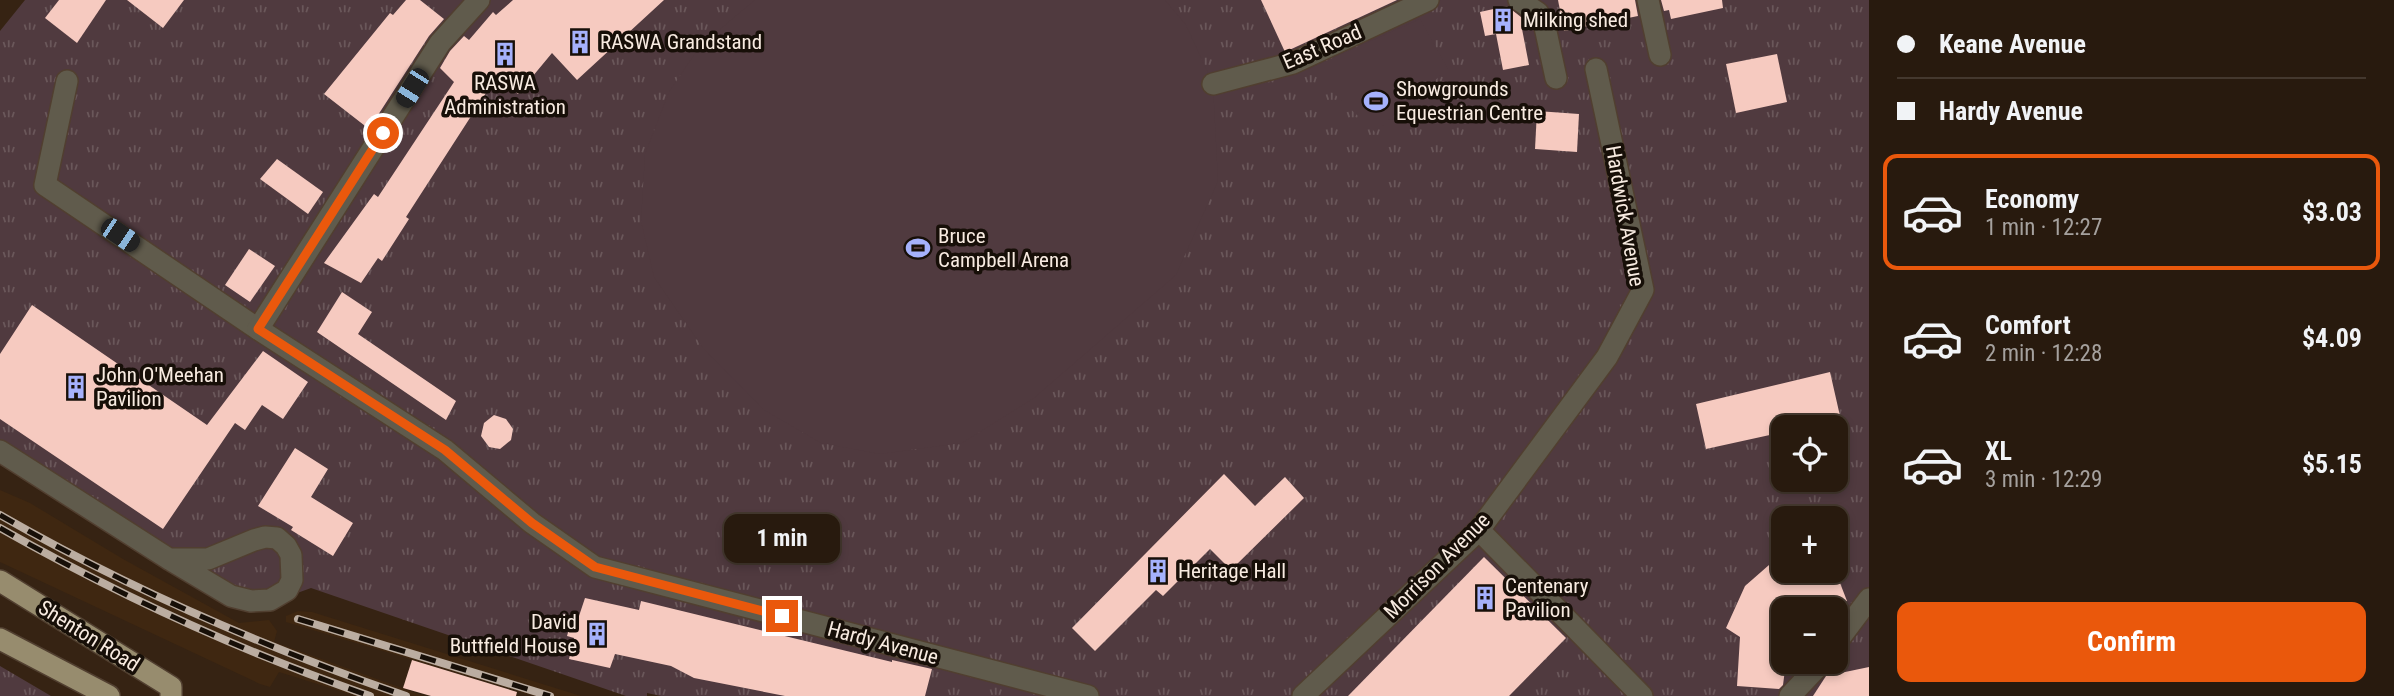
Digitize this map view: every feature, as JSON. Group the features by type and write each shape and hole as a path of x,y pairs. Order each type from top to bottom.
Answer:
{"main road":[{"name":"Shenton Road","path":"0,581 170,687 171,696"},
{"path":"0,639 109,696"}],"street":[{"path":"258,329 440,43 479,0"},
{"name":"East Road","path":"1213,84 1293,63 1428,0"},
{"path":"1519,0 1536,7 1545,27 1556,78"},
{"path":"1648,0 1660,55"},
{"name":"Hardwick Avenue","path":"1596,69 1643,290 1607,357"},
{"name":"Hardy Avenue","path":"67,81 45,185 258,329 445,450 532,523 595,567 1088,696"},
{"name":"Morrison Avenue","path":"1303,696 1479,530 1607,357"},
{"path":"0,451 169,559 221,591 251,601 270,600 287,590 292,580 291,555 277,538 254,540 208,559 169,559"},
{"path":"1479,530 1642,696"},
{"path":"1848,627 1869,599"},
{"path":"1790,696 1811,674"}],"shaded area":[{"path":"0,490 30,503 123,559 239,623 269,620 277,631 274,642 424,696 356,696 279,672 270,687 260,684 0,562"},
{"path":"298,611 312,612 581,696 534,696 286,622 286,616"}],"green space":[{"path":"25,0 1869,0 1869,696 661,696 647,693 647,696 626,696 311,588 256,608 0,448 0,31"},
{"name":"Bruce Campbell Arena","path":"755,0 1165,0 1186,25 1213,84 1218,181 1176,275 1034,398 962,443 880,454 821,443 764,410 703,348 654,277 641,221 645,154 669,92 700,46"},
{"name":"Showgrounds Equestrian Centre","path":"1420,19 1448,69 1375,132 1308,69"},
{"path":"0,666 51,696 0,696"}],"building":[{"path":"59,0 106,0 77,43 45,18"},
{"path":"127,0 184,0 163,28"},
{"path":"406,0 420,0 444,19 429,36 369,129 324,94 390,13 393,15"},
{"path":"513,0 664,0 577,80 552,53 518,94 497,76 406,217 409,219 382,261 378,258 361,283 324,263 374,194 378,197 454,82 440,68 450,51 464,36 469,40 493,12 496,15"},
{"path":"1261,0 1397,0 1285,52"},
{"path":"1558,0 1635,0 1638,16 1564,31"},
{"path":"1661,0 1722,0 1723,8 1671,19 1669,10 1664,11"},
{"path":"1507,6 1526,21 1527,28 1522,29 1529,65 1503,70 1496,34 1485,36 1480,12"},
{"path":"1777,54 1787,102 1736,113 1726,64"},
{"path":"1537,111 1579,114 1577,152 1535,149"},
{"path":"277,159 323,192 308,214 260,179"},
{"path":"249,249 275,266 250,302 225,285"},
{"path":"342,292 372,312 358,334 456,401 446,420 317,332"},
{"name":"John O'Meehan Pavilion","path":"32,305 207,425 263,351 308,382 283,419 262,405 245,430 235,423 163,529 0,419 0,354"},
{"path":"1830,372 1840,415 1771,415 1771,435 1706,449 1696,404"},
{"path":"494,415 506,419 513,429 511,440 500,449 489,447 481,436 484,423"},
{"path":"295,448 328,469 311,497 353,523 333,556 258,506"},
{"path":"1224,474 1255,506 1285,477 1304,498 1231,570 1210,549 1163,596 1156,590 1095,651 1072,628"},
{"name":"Centenary Pavilion","path":"1484,557 1566,638 1509,696 1348,696"},
{"path":"1771,563 1771,583 1840,583 1845,597 1771,597 1771,674 1784,674 1783,685 1779,689 1737,686 1740,637 1726,628 1745,586"},
{"path":"585,598 639,610 641,601 892,662 932,669 925,696 785,696 694,678 671,666 615,654 610,668 569,659 574,638 567,636 572,618 578,619"},
{"path":"412,660 517,692 516,696 431,696 403,688"},
{"path":"1869,667 1869,696 1813,696 1826,676 1848,674 1848,671"}],"railway":[{"path":"0,515 98,568 199,615 302,658 406,696"},
{"path":"0,528 181,621 275,661 370,696"},
{"path":"298,619 550,696"}],"place":[{"name":"Milking shed","path":"1503,20"},
{"name":"RASWA Grandstand","path":"580,42"},
{"name":"RASWA Administration","path":"505,54"},
{"name":"Showgrounds Equestrian Centre","path":"1376,101"},
{"name":"Bruce Campbell Arena","path":"918,248"},
{"name":"John O'Meehan Pavilion","path":"76,387"},
{"name":"Heritage Hall","path":"1158,571"},
{"name":"Centenary Pavilion","path":"1485,598"},
{"name":"David Buttfield House","path":"597,634"}],"route":[{"path":"383,133 258,329 445,450 532,523 595,567 782,616"}]}
